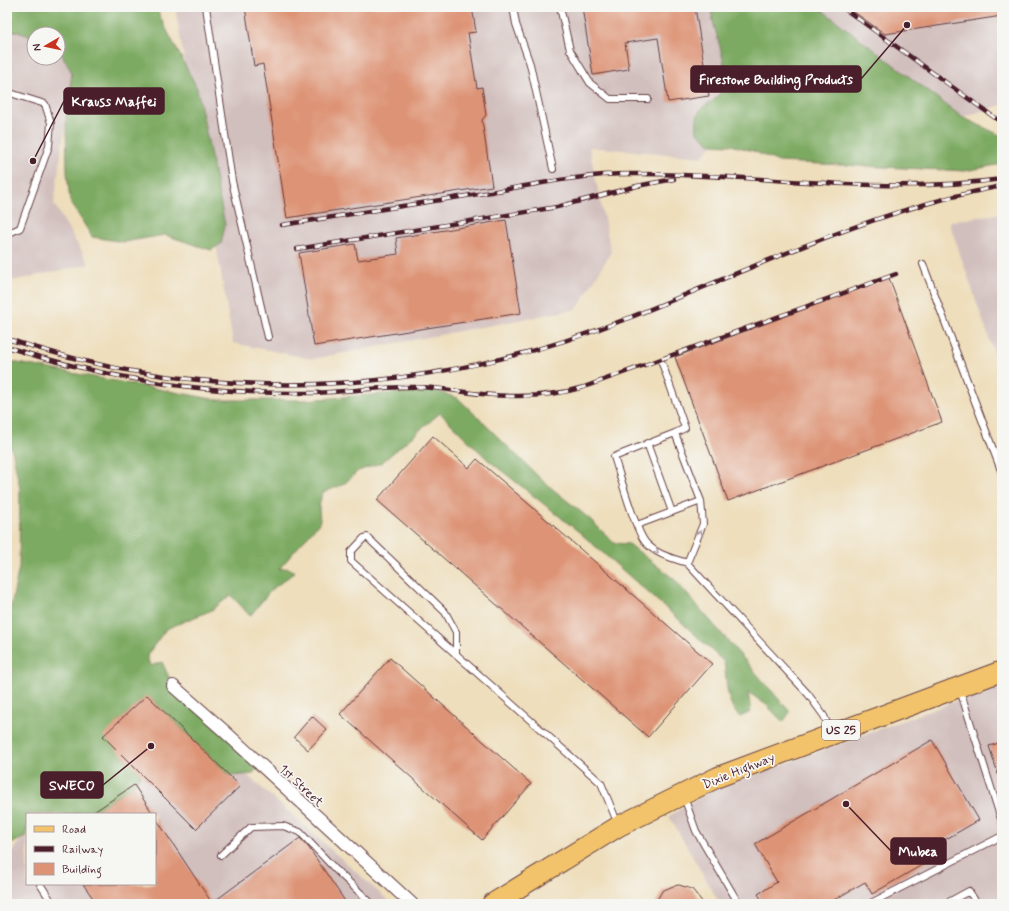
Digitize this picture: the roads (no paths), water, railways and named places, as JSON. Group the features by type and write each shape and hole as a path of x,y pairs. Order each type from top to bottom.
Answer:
{"main road":[{"name":"Dixie Highway","path":"492,904 618,826 718,777 1002,671"}],"street":[{"name":"1st Street","path":"173,686 412,904"}],"lane":[{"path":"206,7 232,181 268,337"},
{"path":"514,7 516,24 530,64 553,169"},
{"path":"560,7 570,50 590,83 610,99 648,99"},
{"path":"7,92 45,104 51,124 49,146 20,228 7,234"},
{"path":"923,264 1002,473"},
{"path":"662,363 685,428 614,456 637,525 645,542 660,554 687,563 808,694 824,716 831,734"},
{"path":"675,433 701,501 703,524 687,563"},
{"path":"647,443 672,512"},
{"path":"637,525 701,501"},
{"path":"456,654 456,632 445,612 367,538 364,538 351,552 351,561 601,783 618,826"},
{"path":"959,686 1002,822"},
{"path":"682,794 696,830 738,904"},
{"path":"221,855 251,826 283,826 300,832 336,870 372,904"},
{"path":"869,904 1002,836"},
{"path":"41,885 53,904"},
{"path":"945,904 969,891 977,904"}],"railway":[{"path":"842,7 1002,123"},
{"path":"282,225 561,180 613,174 724,177 863,185 956,184 1002,179"},
{"path":"297,249 557,207 637,186 674,179"},
{"path":"7,339 101,365 195,380 258,384 321,384 383,380 444,371 505,358 566,341 626,319 811,243 858,226 905,210 1002,186"},
{"path":"7,347 43,358 117,375 154,382 228,391 304,393 416,387 495,395 546,395 584,387 896,274"},
{"path":"7,494 9,526 7,566"}],"place":[{"name":"Firestone Building Products","path":"907,25"},
{"name":"Krauss Maffei","path":"33,161"},
{"name":"SWECO","path":"151,746"},
{"name":"Mubea","path":"846,804"}]}
